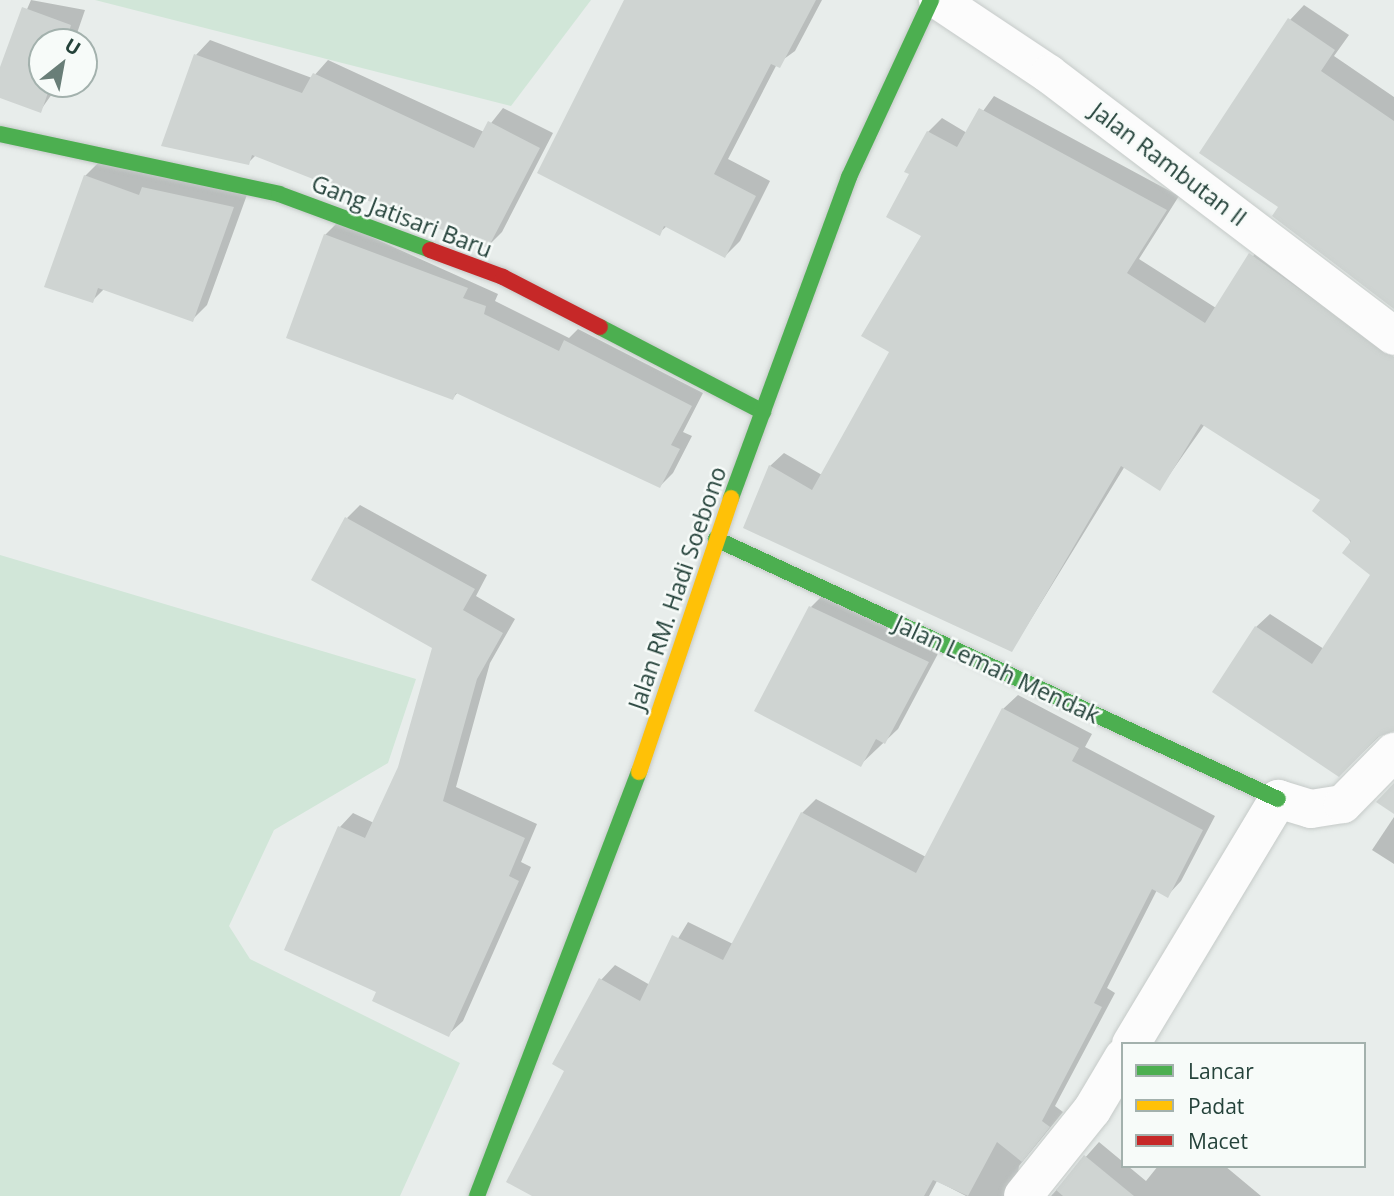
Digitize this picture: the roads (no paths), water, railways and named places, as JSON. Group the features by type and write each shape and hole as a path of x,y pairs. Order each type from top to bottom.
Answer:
{"street":[{"name":"Jalan RM. Hadi Soebono","path":"477,1196 622,823 716,539 849,177 931,0"},
{"name":"Jalan Rambutan II","path":"938,0 1049,74 1394,335"},
{"name":"Gang Jatisari Baru","path":"0,134 279,194 503,277 763,412"},
{"name":"Jalan Lemah Mendak","path":"716,539 1278,799 1311,809 1343,804 1394,752"},
{"path":"1133,1042 1278,799"},
{"path":"1023,1196 1092,1110 1121,1061"}]}
